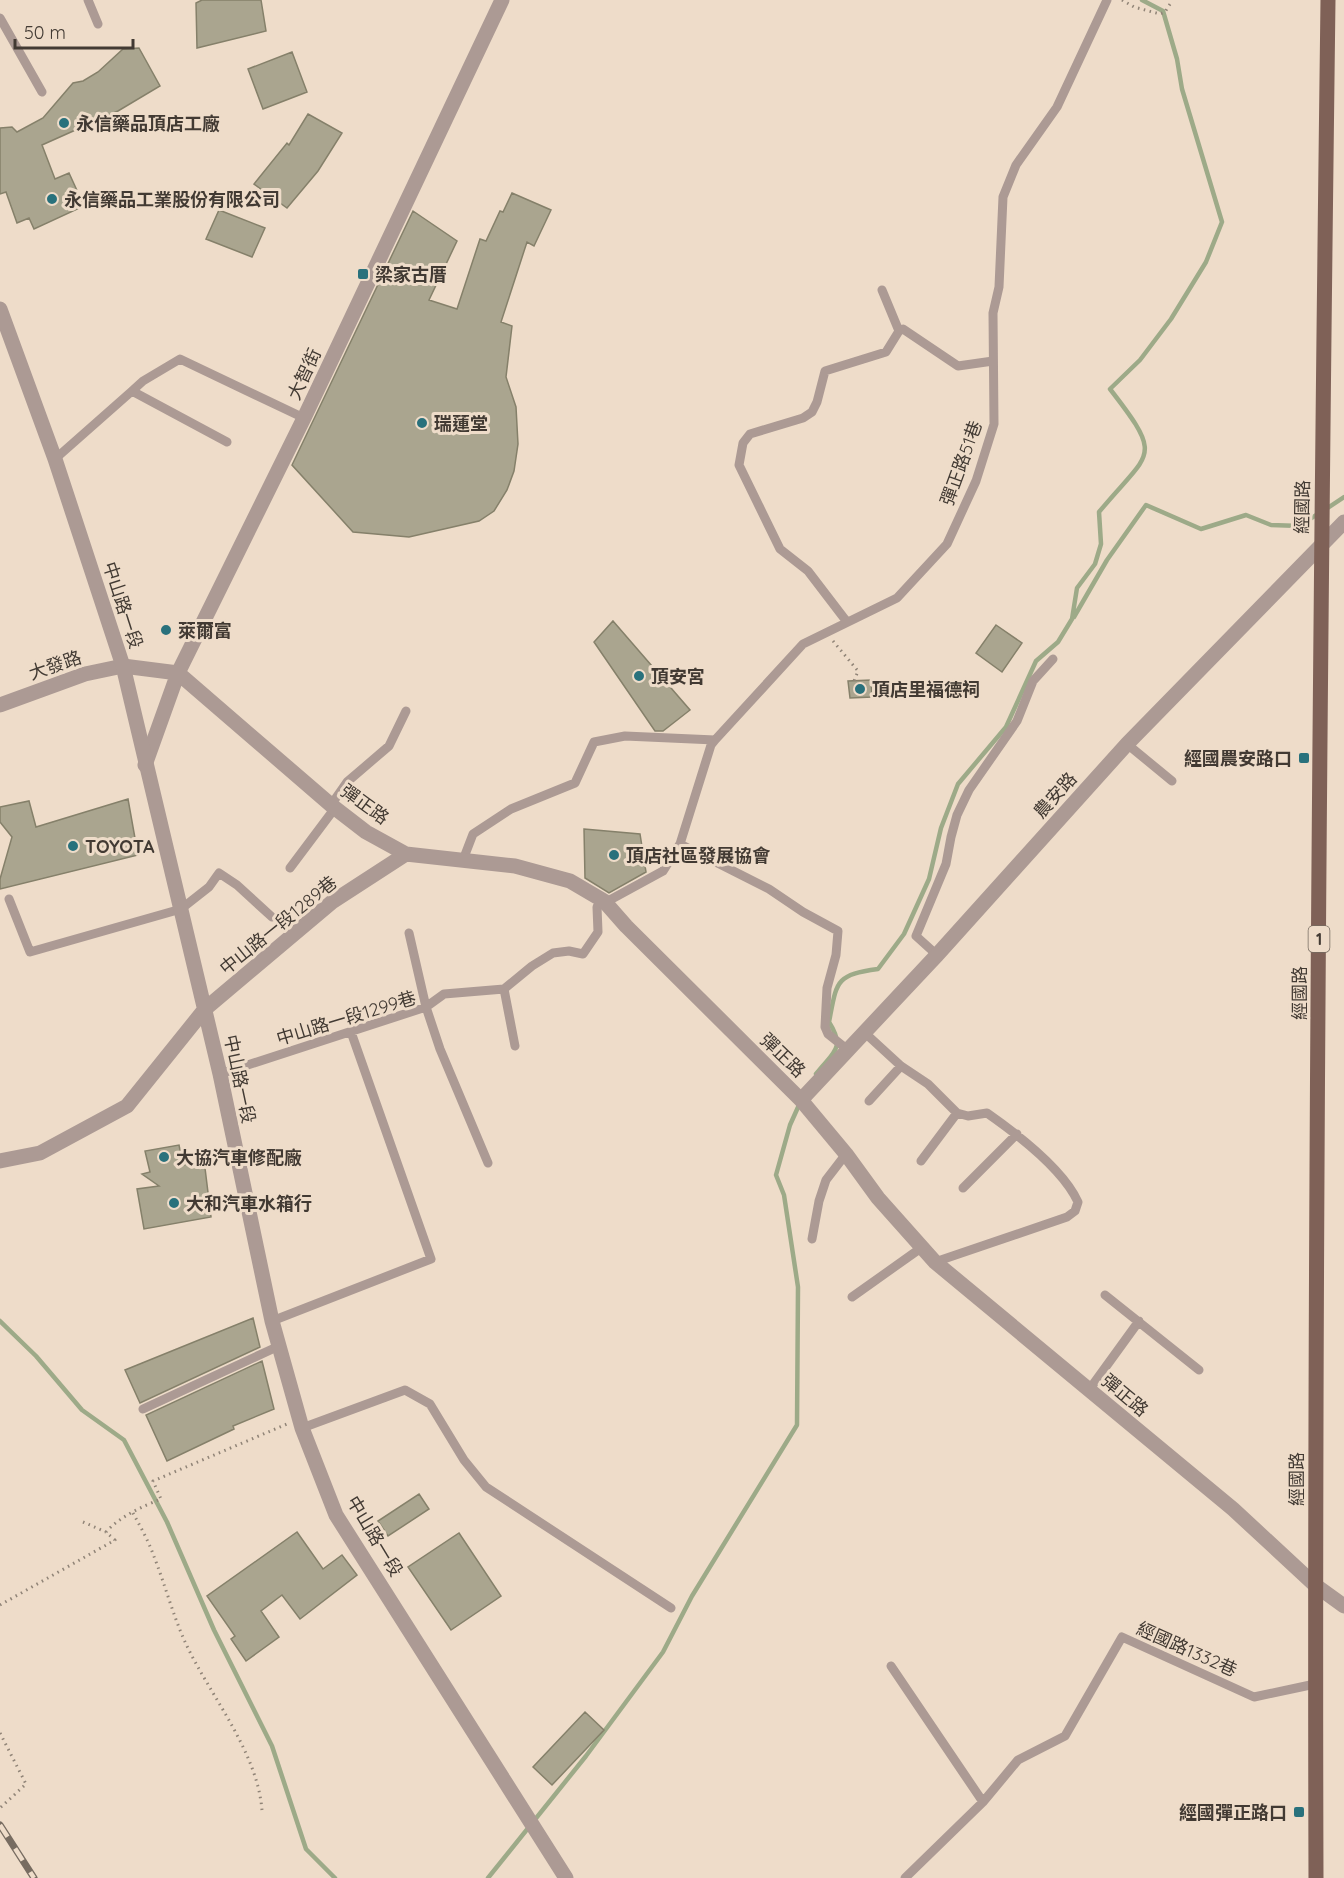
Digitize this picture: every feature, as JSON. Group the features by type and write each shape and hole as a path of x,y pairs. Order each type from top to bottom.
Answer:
{"main road":[{"name":"經國路","path":"1316,1878 1315,1585 1328,0"}],"street":[{"name":"大智街","path":"145,765 178,674 304,418 502,0"},
{"name":"中山路一段","path":"0,309 55,459 123,666 220,1074 272,1322 301,1423 336,1515 566,1878"},
{"name":"農安路","path":"801,1100 937,955 1127,744 1344,522"},
{"path":"123,666 178,674"},
{"name":"大發路","path":"0,705 85,674 123,666"},
{"name":"彈正路","path":"178,674 333,806 366,832 406,854 515,866 570,881 604,901 642,942 801,1100 846,1154 878,1198 935,1262 1233,1509 1315,1585 1344,1606"},
{"name":"中山路一段1289巷","path":"0,1161 40,1153 127,1106 205,1009 332,902 406,854"}],"lane":[{"path":"88,0 98,24"},
{"name":"彈正路51巷","path":"604,901 663,871 680,844 711,745 803,644 897,598 947,544 976,481 994,424 993,313 999,287 1003,197 1016,165 1057,106 1107,0"},
{"path":"0,18 42,92"},
{"path":"882,290 899,331"},
{"path":"847,622 808,571 780,549 739,465 742,443 750,434 803,418 812,411 817,402 825,371 886,352 899,331 903,329 958,366 993,361"},
{"path":"55,459 143,381 180,359 304,418"},
{"path":"132,391 227,442"},
{"path":"937,955 916,936 946,864 957,815 969,790 1017,721 1033,681 1053,659"},
{"path":"291,868 333,806 346,782 389,746 406,711"},
{"path":"463,860 473,834 511,809 575,783 594,742 625,736 715,740"},
{"path":"1127,744 1172,781"},
{"path":"680,844 769,889 802,912 838,931 836,955 827,988 825,1027 828,1034 848,1050"},
{"path":"9,899 30,952 181,909 209,886 219,873 237,885 272,917"},
{"path":"409,933 426,1007 444,994 504,989 525,971 553,953 568,951 583,954 598,932 597,907 604,901"},
{"path":"504,989 514,1046"},
{"name":"中山路一段1299巷","path":"220,1074 426,1007 440,1049 488,1163"},
{"path":"272,1322 431,1259 351,1032"},
{"path":"865,1033 901,1066 928,1084 957,1113 969,1116 987,1113 1017,1134 1071,1187 1078,1202 1075,1211 1067,1217 935,1262"},
{"path":"869,1101 901,1066"},
{"path":"921,1161 957,1113"},
{"path":"963,1188 1017,1134"},
{"path":"812,1239 819,1201 826,1180 846,1154"},
{"path":"852,1297 921,1248"},
{"path":"1105,1295 1199,1370"},
{"path":"1089,1390 1139,1322"},
{"path":"143,1408 279,1346"},
{"path":"301,1423 405,1390 430,1404 464,1460 486,1487 671,1608"},
{"name":"經國路1332巷","path":"904,1878 983,1802 1018,1760 1065,1736 1122,1637 1254,1697 1315,1683"},
{"path":"891,1666 983,1802"}],"path":[{"path":"1122,0 1134,7 1160,15 1165,12 1172,1"},
{"path":"826,632 858,671 854,681"},
{"path":"106,1532 148,1504 161,1499 153,1481 301,1423"},
{"path":"133,1513 153,1552 186,1644 248,1761 260,1793 262,1810"},
{"path":"0,1605 115,1540 106,1532 83,1522"},
{"path":"0,1733 26,1784 0,1808"}],"building":[{"path":"202,0 261,0 266,31 197,48 196,3"},
{"name":"永信藥品頂店工廠","path":"139,48 160,86 118,111 42,145 55,179 69,173 84,206 34,229 29,218 17,223 6,192 0,194 0,128 12,127 17,132 43,118 73,83 83,81 98,72 123,49"},
{"path":"292,52 307,92 263,109 248,69"},
{"path":"308,114 342,133 318,171 287,208 254,184 287,143 289,145"},
{"path":"512,193 551,210 534,246 527,242 501,322 512,326 506,377 516,407 518,444 514,471 507,490 494,511 479,521 409,537 353,532 292,465 413,211 457,241 429,300 457,309 480,239 486,241 500,211 503,212"},
{"path":"219,210 265,228 252,257 206,239"},
{"name":"頂安宮","path":"613,621 690,710 663,731 655,731 594,642"},
{"path":"996,625 1022,643 1002,672 976,653"},
{"name":"頂店里福德祠","path":"871,680 872,697 850,698 848,681"},
{"name":"TOYOTA","path":"128,799 138,855 0,889 0,879 12,837 0,822 0,807 29,801 36,827"},
{"name":"頂店社區發展協會","path":"584,829 640,834 646,872 609,893 585,878"},
{"name":"大和汽車水箱行","path":"179,1145 183,1165 204,1160 211,1217 144,1229 137,1189 159,1186 142,1174 150,1172 145,1151"},
{"path":"253,1318 260,1347 140,1403 125,1370"},
{"path":"262,1361 274,1409 233,1426 234,1429 167,1461 146,1415"},
{"path":"419,1494 429,1509 388,1536 378,1521"},
{"path":"297,1532 323,1569 342,1555 357,1575 300,1619 282,1595 261,1611 279,1637 246,1661 231,1639 235,1636 207,1596"},
{"path":"459,1533 501,1596 451,1630 408,1567"},
{"path":"585,1712 604,1730 552,1785 533,1767"}],"waterway":[{"path":"816,1074 832,1055 837,1045 837,1038 829,1022 834,997 840,982 853,974 878,969 904,934 929,879 941,828 958,784 1006,727 1036,661 1058,642 1072,619 1077,588 1095,564 1101,544 1099,512 1130,477 1144,454 1144,443 1139,429 1110,389 1140,360 1171,319 1206,262 1222,222 1182,89 1177,59 1163,11 1142,0"},
{"path":"1326,509 1344,497"},
{"path":"1074,617 1107,560 1146,505 1201,529 1246,515 1271,525 1300,526 1319,513"},
{"path":"488,1878 586,1756 663,1652 692,1596 797,1425 798,1287 784,1195 776,1175 790,1125 799,1105"},
{"path":"0,1321 36,1356 82,1410 124,1440 167,1522 214,1630 272,1746 306,1849 335,1878"}],"railway":[{"path":"0,1825 34,1878"}],"place":[{"name":"永信藥品頂店工廠","path":"64,123"},
{"name":"永信藥品工業股份有限公司","path":"52,199"},
{"name":"梁家古厝","path":"363,274"},
{"name":"瑞蓮堂","path":"422,423"},
{"name":"萊爾富","path":"166,630"},
{"name":"頂安宮","path":"639,676"},
{"name":"頂店里福德祠","path":"860,689"},
{"name":"經國農安路口","path":"1304,758"},
{"name":"TOYOTA","path":"73,846"},
{"name":"頂店社區發展協會","path":"614,855"},
{"name":"大協汽車修配廠","path":"164,1157"},
{"name":"大和汽車水箱行","path":"174,1203"},
{"name":"經國彈正路口","path":"1299,1812"}]}
